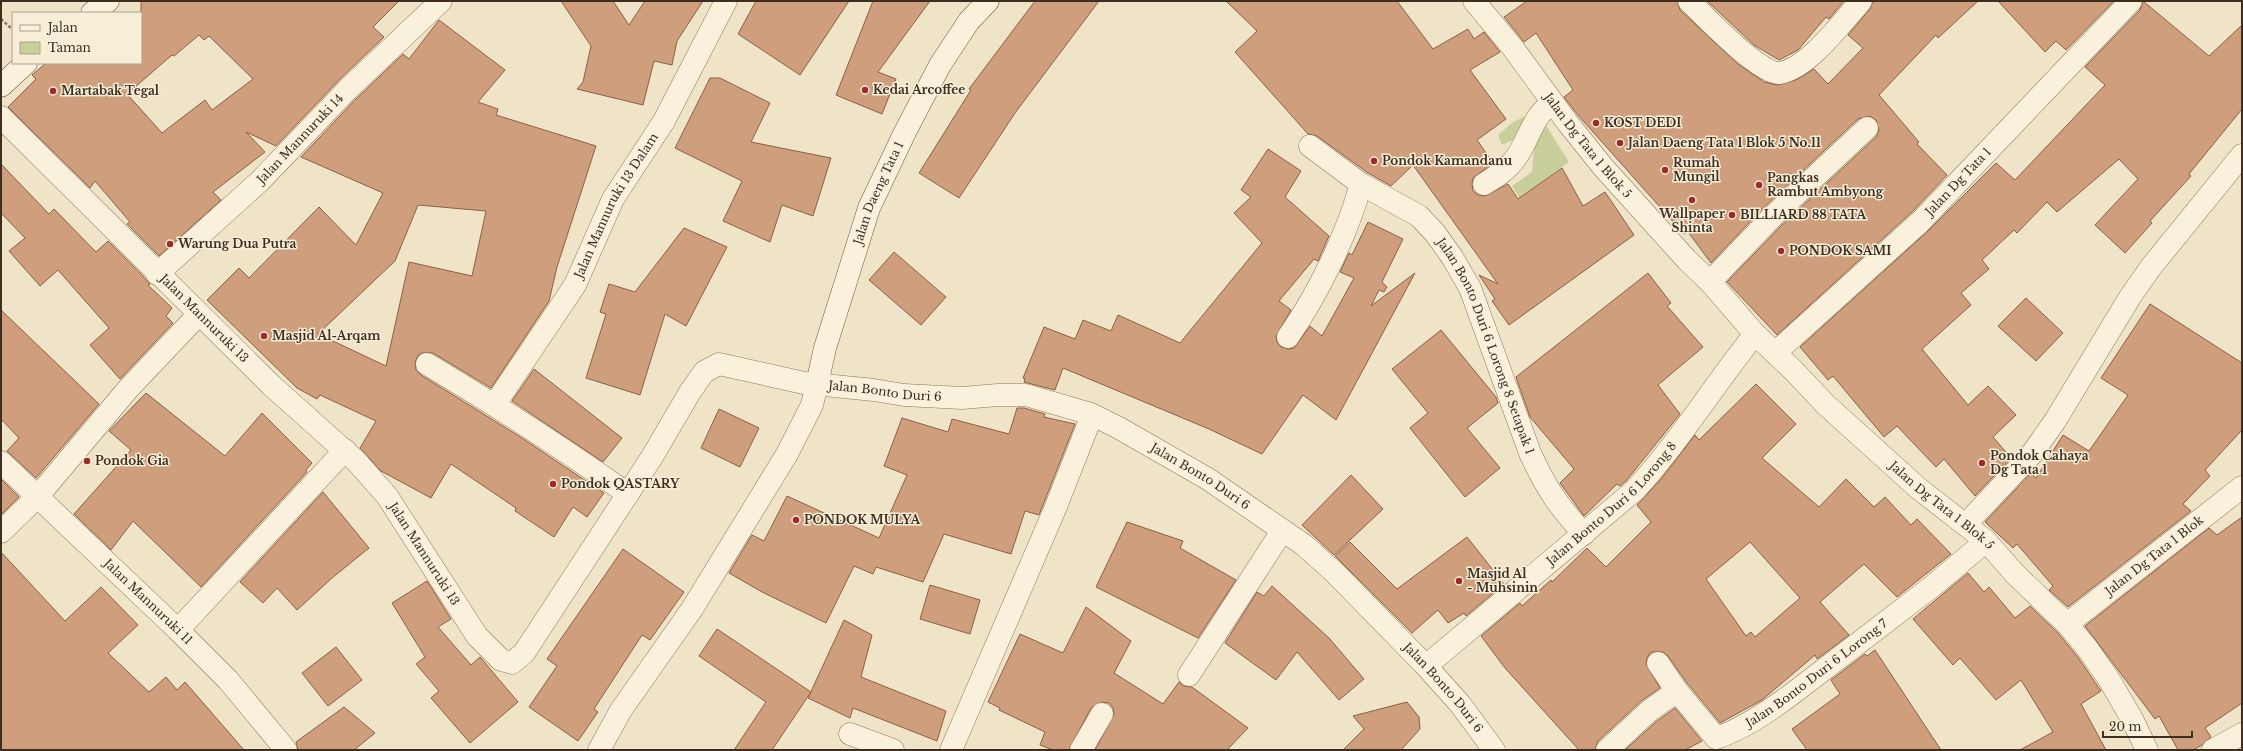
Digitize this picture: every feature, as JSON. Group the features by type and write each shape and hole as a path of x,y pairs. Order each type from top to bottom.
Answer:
{"street":[{"path":"93,12 108,1"},
{"name":"Jalan Mannuruki 14","path":"157,274 260,181 348,89 442,1"},
{"name":"Jalan Mannuruki 13 Dalam","path":"495,404 575,285 613,198 664,121 726,1"},
{"name":"Jalan Daeng Tata 1","path":"599,750 621,710 692,609 787,454 814,394 825,348 869,208 905,132 940,65 969,21 988,1"},
{"name":"Jalan Dg Tata 1 Blok 5","path":"1474,1 1513,48 1553,103 1603,167 1687,260 1710,282 1755,334 1794,370 1825,404 1918,488 1986,541 2016,575 2067,624 2087,648 2110,681 2132,718 2147,750"},
{"path":"1689,1 1714,27 1762,67 1778,73 1797,67 1808,58 1861,1"},
{"name":"Jalan Dg Tata 1","path":"1775,353 1920,222 2131,1"},
{"path":"1,86 25,64"},
{"path":"1484,184 1503,172 1515,160 1537,119 1553,103"},
{"name":"Jalan Mannuruki 13","path":"1,117 157,274 271,385 345,450 387,496 477,636 501,660 512,663 524,653 628,494 690,392 704,372 719,364 804,383 814,394"},
{"path":"1710,282 1772,217 1867,128"},
{"name":"Jalan Bonto Duri 6 Lorong 8 Setapak 1","path":"1310,146 1361,184 1418,216 1435,233 1452,257 1470,288 1530,453 1542,479 1557,504 1584,534"},
{"path":"1966,524 2031,455 2055,421 2130,297 2150,268 2242,155"},
{"path":"1288,337 1307,309 1341,239 1354,210 1361,184"},
{"path":"1,532 38,496 128,389 199,314"},
{"name":"Jalan Bonto Duri 6 Lorong 8","path":"1426,666 1635,490 1661,461 1720,378 1755,334"},
{"path":"427,364 495,404 558,445 628,494"},
{"name":"Jalan Bonto Duri 6","path":"814,394 962,398 998,395 1026,395 1092,415 1161,450 1304,545 1334,572 1426,666 1460,704 1494,750"},
{"path":"951,750 1055,509 1092,415"},
{"path":"178,630 345,450"},
{"name":"Jalan Mannuruki 11","path":"1,462 178,630 228,680 286,750"},
{"name":"Jalan Dg Tata 1 Blok","path":"2067,624 2242,487"},
{"path":"1189,674 1282,530"},
{"name":"Jalan Bonto Duri 6 Lorong 7","path":"1677,691 1716,738 1727,734 1771,710 1934,585 1986,541"},
{"path":"1607,750 1649,711 1677,691 1658,663"},
{"path":"1081,750 1102,714"},
{"path":"850,734 893,750"},
{"path":"2213,750 2242,734"}],"path":[{"path":"1,19 12,29"}],"green space":[{"path":"1537,111 1569,162 1519,198 1512,186 1532,172 1535,135 1523,130 1513,140 1502,145 1498,135 1513,122"}],"building":[{"path":"141,1 399,1 373,27 384,37 339,80 276,146 246,132 265,152 213,192 221,200 159,256 127,224 130,222 95,181 90,188 8,107 36,79 32,75 45,64 142,64","holes":["199,35 204,40 209,36 253,79 212,110 205,100 162,133 127,94 172,55 174,56"]},
{"path":"561,1 613,1 629,25 645,1 703,1 677,41 672,65 654,61 643,105 577,89 583,82 591,46"},
{"path":"756,1 849,1 800,75 738,34"},
{"path":"873,1 930,1 878,72 896,79 882,114 836,95"},
{"path":"1035,1 1099,1 1015,113 959,198 919,173 971,90 969,89"},
{"path":"1226,1 1397,1 1433,49 1468,29 1474,39 1484,32 1500,52 1470,70 1506,119 1477,140 1493,163 1473,178 1473,191 1478,195 1485,196 1508,184 1518,199 1562,168 1583,206 1605,192 1634,235 1509,325 1492,301 1495,299 1479,275 1498,284 1413,165 1391,186 1368,173 1317,136 1308,134 1235,52 1257,31"},
{"path":"1527,1 1677,1 1680,10 1738,64 1764,82 1777,85 1796,80 1814,69 1828,84 1863,48 1848,35 1870,9 1873,1 1978,1 1938,38 1936,35 1879,95 1919,142 1917,144 1947,175 1911,213 1777,335 1727,282 1781,226 1876,137 1879,131 1876,120 1870,116 1858,119 1763,208 1711,263 1688,232 1684,234 1577,114 1564,97 1573,90 1536,33 1524,42 1504,17"},
{"path":"1707,1 1844,1 1829,19 1826,17 1798,50 1779,60 1754,45"},
{"path":"1998,1 2114,1 2066,50 2056,41 2045,52"},
{"path":"2143,1 2209,56 2242,25 2242,109 2189,174 2191,176 2150,221 2152,223 2125,253 2095,225 2138,179 2119,159 2057,212 2047,202 2017,233 2014,230 1982,260 1989,269 1961,293 1971,305 1922,349 1968,405 1988,386 2016,415 1993,437 2011,458 1975,496 1944,459 1936,467 1897,426 1884,437 1833,376 1828,380 1800,347 1928,231 1996,163 2015,180 2105,85 2085,67 2140,10"},
{"path":"439,20 505,70 478,102 498,109 496,115 596,146 557,267 549,301 491,388 433,353 421,353 417,357 415,363 416,370 421,375 522,438 604,493 587,517 573,507 554,537 515,511 516,508 451,464 431,498 381,471 360,448 376,421 320,395 317,399 297,388 207,300 239,268 249,278 319,207 356,245 383,193 301,157 357,98 403,54 409,59","holes":["418,205 486,211 472,276 409,262 386,366 318,334 395,261"]},
{"path":"710,78 720,78 770,103 751,142 831,158 813,216 782,205 770,242 723,221 742,181 675,148"},
{"path":"1268,149 1301,171 1285,197 1329,236 1318,261 1314,259 1279,301 1291,310 1276,336 1277,342 1281,347 1288,349 1294,348 1310,326 1322,336 1354,278 1340,272 1349,253 1352,255 1368,222 1403,239 1382,282 1387,287 1384,292 1379,290 1371,306 1415,273 1336,420 1303,395 1262,454 1209,429 1063,368 1055,390 1024,382 1025,379 1023,378 1044,327 1075,339 1083,320 1111,331 1118,315 1180,343 1262,243 1234,213 1251,197 1241,190"},
{"path":"1,164 49,214 54,209 96,252 108,241 150,284 148,285 172,308 166,316 173,323 120,379 90,345 109,328 58,270 40,286 9,251 25,238 1,213"},
{"path":"684,228 727,247 686,326 665,314 640,395 586,378 606,314 600,312 609,284 635,292"},
{"path":"894,252 946,297 921,325 869,280"},
{"path":"1648,273 1671,303 1667,306 1703,347 1658,385 1680,414 1626,481 1620,486 1617,484 1584,516 1560,483 1574,469 1530,417 1516,377"},
{"path":"2026,298 2063,333 2036,361 1998,326"},
{"path":"2150,304 2242,363 2242,430 2205,470 2210,476 2183,504 2191,511 2068,607 2049,590 2053,586 2017,544 2013,548 1985,522 2031,473 2036,478 2063,435 2089,451 2128,395 2101,378"},
{"path":"1,310 99,404 36,478 7,451 19,438 1,419"},
{"path":"1441,330 1496,397 1498,403 1467,428 1500,468 1465,497 1410,428 1428,413 1392,369"},
{"path":"534,369 622,438 603,462 512,401"},
{"path":"1756,384 1796,424 1762,458 1819,507 1846,479 1874,507 1885,497 1911,525 1917,519 1951,554 1897,597 1864,564 1820,602 1849,635 1817,659 1815,655 1762,700 1720,723 1687,683 1668,656 1663,652 1651,652 1647,658 1646,664 1660,688 1640,702 1598,741 1595,750 1579,750 1505,668 1481,636 1520,603 1522,606 1551,580 1552,582 1587,548 1606,567 1651,522 1637,505 1661,479 1695,435 1699,440","holes":["1750,542 1800,598 1755,637 1751,632 1746,636 1706,579"]},
{"path":"146,393 225,456 262,413 312,463 306,470 307,472 201,587 133,521 111,550 74,514 131,450 109,431"},
{"path":"1017,408 1024,408 1045,414 1044,417 1075,424 1039,515 1025,511 1011,554 944,534 923,582 876,567 873,574 854,566 826,623 762,592 729,573 752,535 764,541 787,496 879,538 907,475 884,466 902,418 948,432 952,419 1009,434"},
{"path":"719,409 759,428 740,467 701,448"},
{"path":"1351,475 1383,509 1334,555 1302,525"},
{"path":"1,479 19,497 1,515"},
{"path":"323,492 369,548 332,578 297,610 277,588 263,603 240,582"},
{"path":"2242,517 2242,703 2205,728 2211,737 2202,745 2193,750 2178,750 2159,716 2155,719 2085,626 2209,528 2217,535"},
{"path":"1127,522 1183,541 1180,548 1236,580 1198,638 1096,587"},
{"path":"1467,537 1504,584 1466,616 1464,613 1448,623 1438,610 1412,633 1335,556 1350,542 1397,589"},
{"path":"623,549 684,592 650,640 642,635 594,709 598,712 578,741 529,707 557,666 547,659"},
{"path":"1,552 65,621 101,587 138,625 108,653 149,692 166,677 177,690 185,682 244,750 1,750"},
{"path":"1968,573 1984,592 1989,587 2015,618 2030,606 2058,633 2077,656 2101,691 2081,704 2106,750 2020,750 2053,732 2021,680 1996,700 1960,658 1953,665 1913,619"},
{"path":"427,581 451,619 438,627 471,665 480,657 518,702 470,743 431,698 439,691 416,664 425,657 392,603"},
{"path":"930,585 980,600 970,634 920,619"},
{"path":"1272,586 1329,638 1364,679 1339,700 1297,652 1276,680 1225,643 1257,592 1264,596"},
{"path":"1086,607 1131,641 1114,673 1163,704 1179,682 1183,686 1192,687 1248,728 1227,750 1095,750 1114,714 1113,708 1109,703 1102,702 1091,708 1069,750 1053,750 1040,745 1045,732 999,710 1000,708 988,702 1020,634 1063,653"},
{"path":"844,620 872,635 861,677 946,711 937,741 853,708 850,718 808,698"},
{"path":"717,629 811,692 772,750 734,750 766,702 699,656"},
{"path":"336,647 362,680 328,706 302,673"},
{"path":"1875,650 1941,750 1807,750 1792,729 1840,694 1831,680 1865,654 1867,656"},
{"path":"1407,702 1419,717 1420,729 1401,750 1343,750 1364,729 1353,716"},
{"path":"344,707 375,733 354,750 298,750 296,742"},
{"path":"1675,708 1702,741 1685,750 1625,750 1657,721"}],"place":[{"name":"Kedai Arcoffee","path":"865,90"},
{"name":"Martabak Tegal","path":"53,91"},
{"name":"KOST DEDI","path":"1596,123"},
{"name":"Jalan Daeng Tata 1 Blok 5 No.11","path":"1620,143"},
{"name":"Pondok Kamandanu","path":"1374,161"},
{"name":"Rumah Mungil","path":"1665,170"},
{"name":"Pangkas Rambut Ambyong","path":"1759,185"},
{"name":"Wallpaper Shinta","path":"1692,200"},
{"name":"BILLIARD 88 TATA","path":"1732,215"},
{"name":"Warung Dua Putra","path":"170,244"},
{"name":"PONDOK SAMI","path":"1781,251"},
{"name":"Masjid Al-Arqam","path":"264,336"},
{"name":"Pondok Gia","path":"87,461"},
{"name":"Pondok Cahaya Dg Tata 1","path":"1982,463"},
{"name":"Pondok QASTARY","path":"553,484"},
{"name":"PONDOK MULYA","path":"796,520"},
{"name":"Masjid Al - Muhsinin","path":"1459,581"}]}
